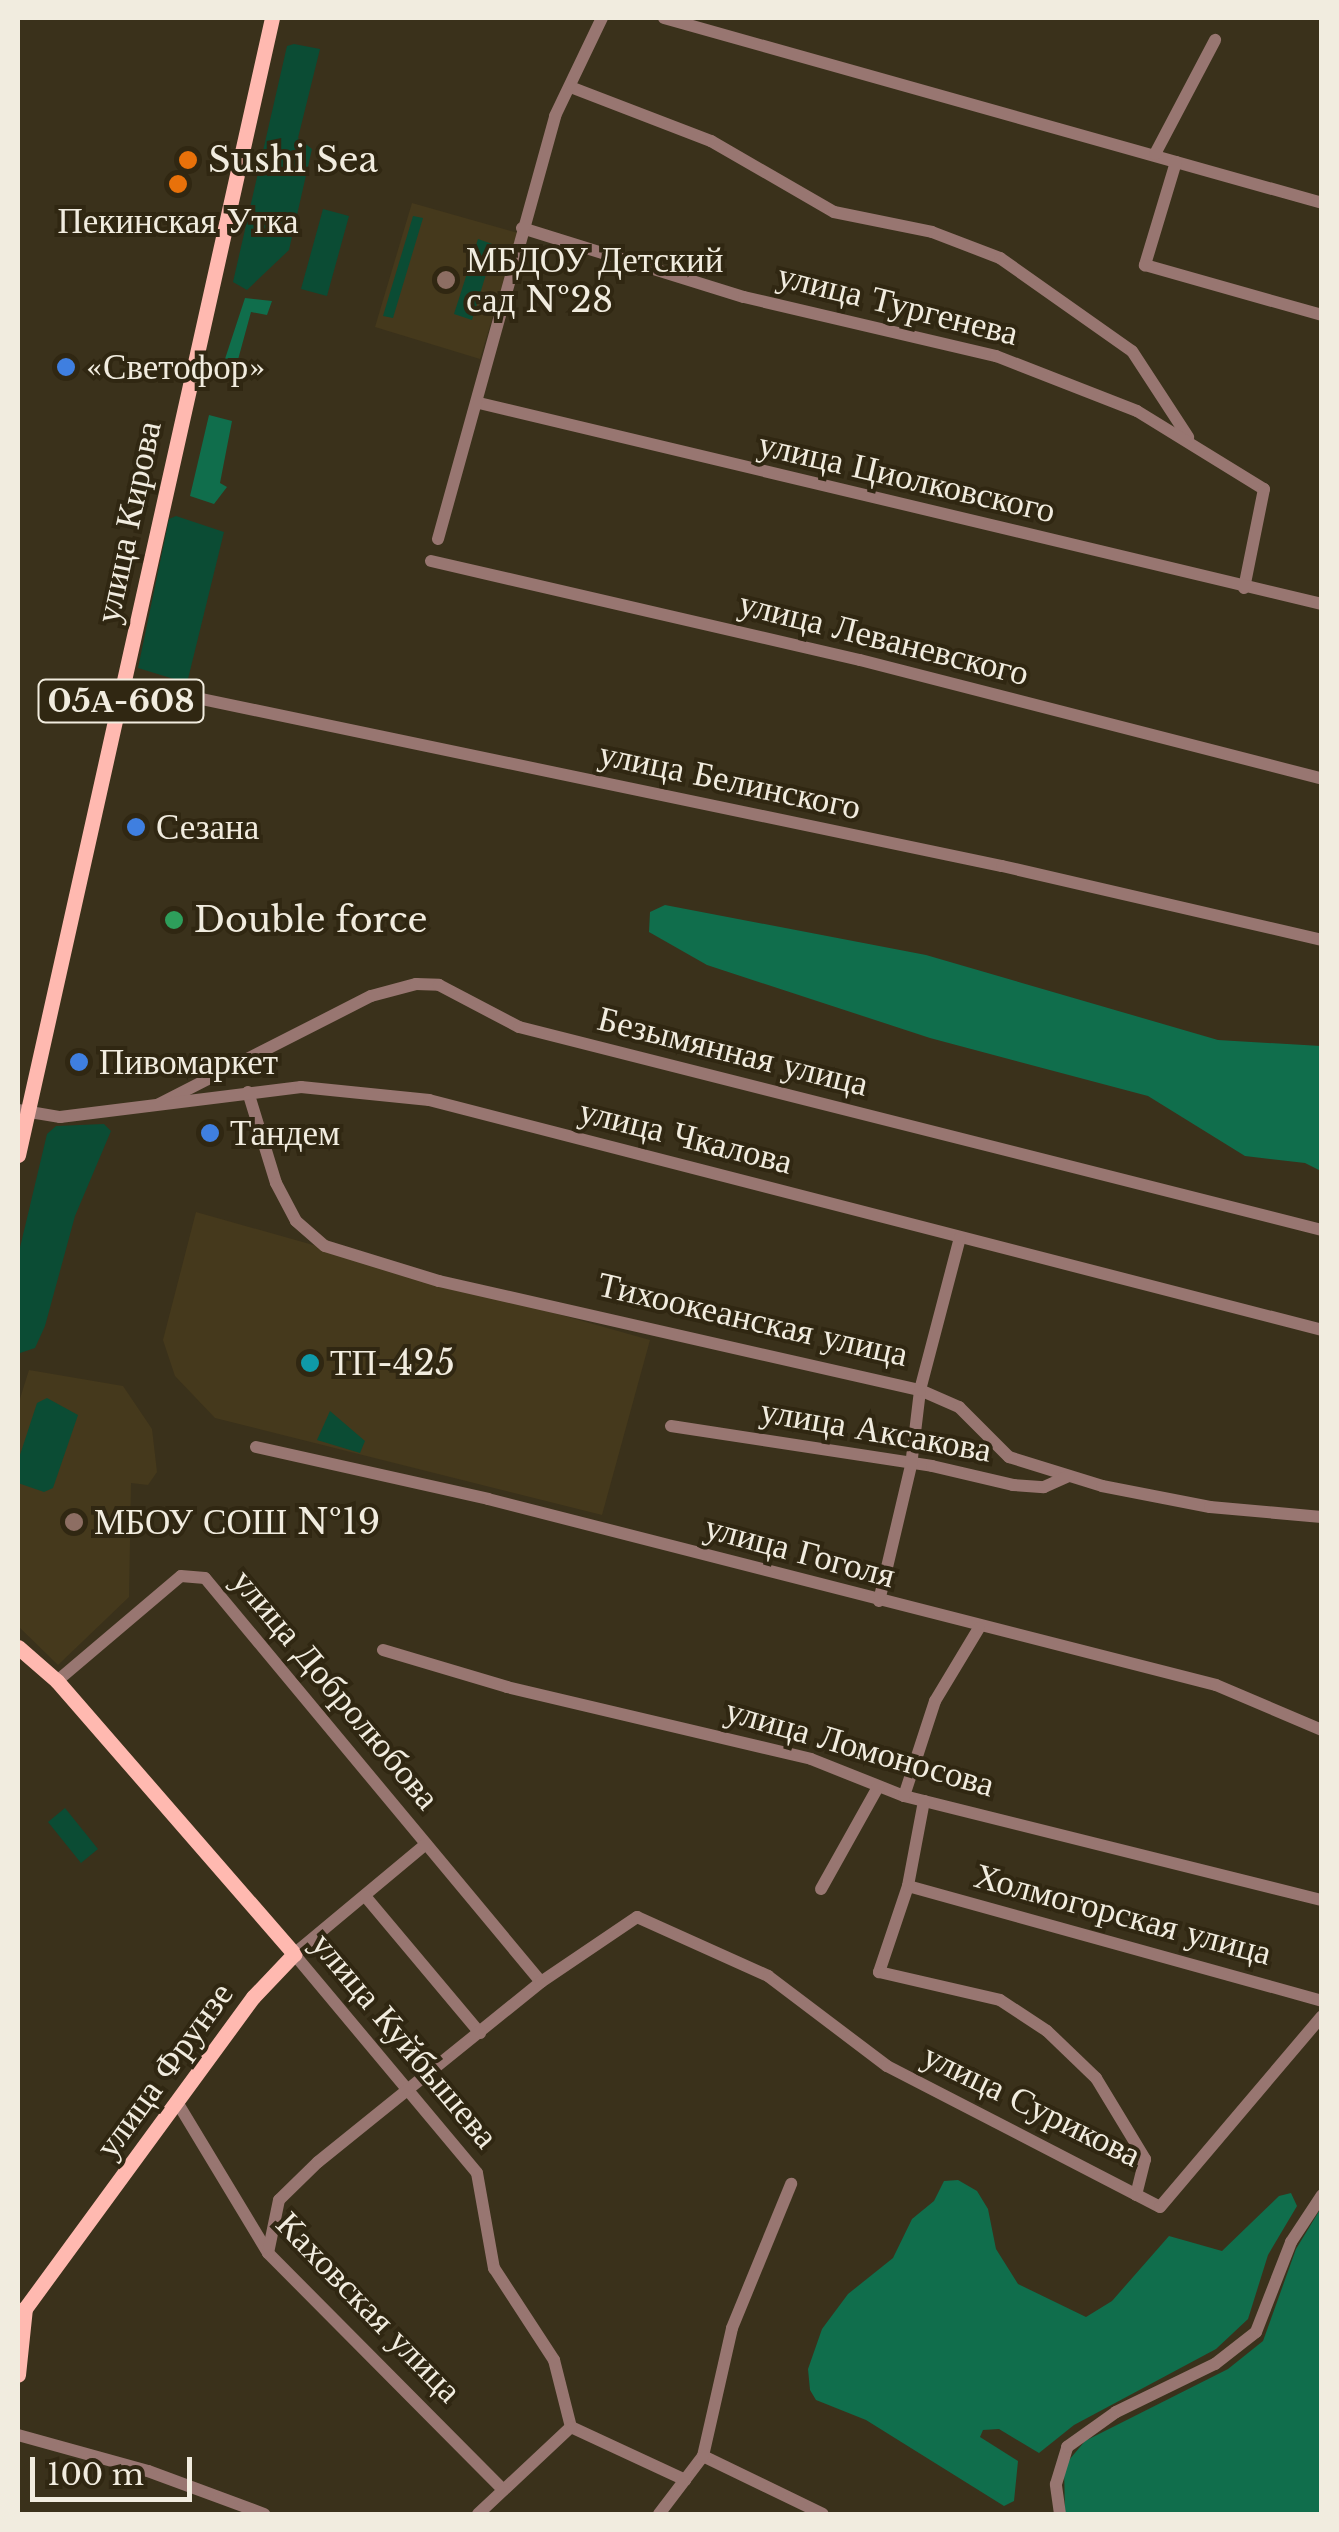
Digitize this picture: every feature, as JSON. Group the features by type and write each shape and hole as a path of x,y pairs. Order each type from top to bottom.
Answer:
{"main road":[{"name":"улица Кирова","path":"18,1155 22,1113 125,682 272,18"},
{"name":"улица Куйбышева","path":"18,1648 57,1681 294,1954"},
{"name":"улица Фрунзе","path":"18,2375 21,2313 253,1997 294,1954"}],"street":[{"path":"438,539 479,403 522,228 555,116 573,88 602,18"},
{"path":"664,18 1322,203"},
{"path":"1154,154 1215,40"},
{"path":"573,88 711,141 834,212 932,232 1000,258 1132,351 1192,444"},
{"path":"1176,162 1145,264 1322,315"},
{"name":"улица Тургенева","path":"522,228 744,298 996,356 1107,396 1264,489 1244,588"},
{"name":"улица Циолковского","path":"479,403 1322,604"},
{"name":"улица Леваневского","path":"431,561 860,660 1322,779"},
{"name":"улица Белинского","path":"125,682 1002,866 1322,940"},
{"name":"Безымянная улица","path":"157,1106 371,996 416,984 439,986 519,1028 1322,1230"},
{"name":"улица Чкалова","path":"22,1113 157,1106 248,1092 332,1087 429,1100 1322,1330"},
{"name":"Тихоокеанская улица","path":"248,1092 276,1182 301,1228 325,1246 438,1281 920,1390 959,1407 1009,1456 1069,1476 1210,1507 1322,1517"},
{"path":"879,1601 911,1466 920,1390 960,1238"},
{"name":"улица Аксакова","path":"671,1426 1013,1485 1044,1487 1069,1476"},
{"name":"улица Гоголя","path":"256,1447 488,1499 979,1628 1216,1685 1322,1730"},
{"name":"улица Добролюбова","path":"57,1681 172,1583 197,1574 542,1982"},
{"path":"904,1796 935,1701 979,1628"},
{"name":"улица Ломоносова","path":"383,1650 507,1687 811,1759 904,1796 1322,1900"},
{"path":"820,1889 878,1787"},
{"path":"908,1886 924,1801"},
{"name":"улица Фрунзе","path":"294,1954 426,1844"},
{"name":"улица Сурикова","path":"542,1982 628,1920 646,1918 768,1976 887,2066 1136,2195 1145,2159 1096,2078 1046,2031 1000,2000 879,1972 908,1886"},
{"name":"Холмогорская улица","path":"908,1886 1322,2000"},
{"path":"365,1896 480,2034"},
{"name":"улица Куйбышева","path":"294,1954 478,2173 494,2268 554,2360 571,2428"},
{"path":"268,2253 279,2200 542,1982"},
{"path":"1136,2195 1160,2207 1175,2194 1322,2016"},
{"name":"Каховская улица","path":"177,2102 268,2253 503,2490"},
{"path":"659,2514 703,2456 732,2328 791,2184"},
{"path":"1060,2514 1056,2484 1067,2446 1116,2412 1216,2364 1256,2332 1292,2242 1322,2194"},
{"path":"478,2514 571,2428 685,2480"},
{"path":"18,2435 148,2471 264,2514"},
{"path":"703,2456 824,2514"}],"shaded area":[{"name":"МБДОУ Детский сад №28","path":"412,203 518,233 480,359 375,327"},
{"path":"196,1212 650,1340 602,1515 215,1418 175,1376 163,1340"},
{"name":"МБОУ СОШ №19","path":"29,1370 123,1386 152,1429 157,1472 148,1485 131,1483 129,1597 58,1665 18,1626 18,1405"}],"green space":[{"path":"287,46 320,49 298,138 312,149 289,250 247,290 233,282"},
{"path":"323,209 349,216 327,296 301,289"},
{"path":"413,216 423,218 393,318 383,316"},
{"path":"478,239 495,245 472,320 454,314"},
{"path":"245,298 272,301 267,315 251,312 236,367 223,365"},
{"path":"209,415 232,421 220,483 227,487 214,504 190,496"},
{"path":"176,516 224,532 187,683 138,668 169,519"},
{"path":"665,905 926,955 1218,1040 1321,1046 1321,1171 1305,1163 1245,1156 1148,1096 930,1038 707,965 649,932 650,912"},
{"path":"104,1124 111,1131 75,1216 45,1326 35,1348 20,1353 18,1256 47,1134 56,1126"},
{"path":"47,1398 78,1415 53,1488 44,1492 18,1483 18,1461 37,1403"},
{"path":"330,1411 365,1441 360,1453 317,1440"},
{"path":"65,1808 98,1849 81,1863 48,1822"},
{"path":"958,2180 977,2191 988,2209 996,2249 1018,2284 1086,2317 1112,2301 1169,2236 1222,2251 1279,2196 1291,2193 1297,2206 1268,2255 1248,2319 1216,2349 1074,2425 1039,2453 999,2429 983,2430 980,2437 1018,2461 1014,2501 1004,2506 866,2420 816,2400 810,2390 808,2369 822,2329 848,2294 893,2258 912,2219 934,2201 944,2181"},
{"path":"1321,2208 1321,2514 1065,2514 1064,2466 1085,2441 1228,2369 1263,2341 1296,2249"}],"place":[{"name":"Sushi Sea","path":"188,160"},
{"name":"Пекинская Утка","path":"178,184"},
{"name":"МБДОУ Детский сад №28","path":"446,280"},
{"name":"«Светофор»","path":"66,367"},
{"name":"Сезана","path":"136,827"},
{"name":"Double force","path":"174,920"},
{"name":"Пивомаркет","path":"79,1062"},
{"name":"Тандем","path":"210,1133"},
{"name":"ТП-425","path":"310,1363"},
{"name":"МБОУ СОШ №19","path":"74,1522"}]}
